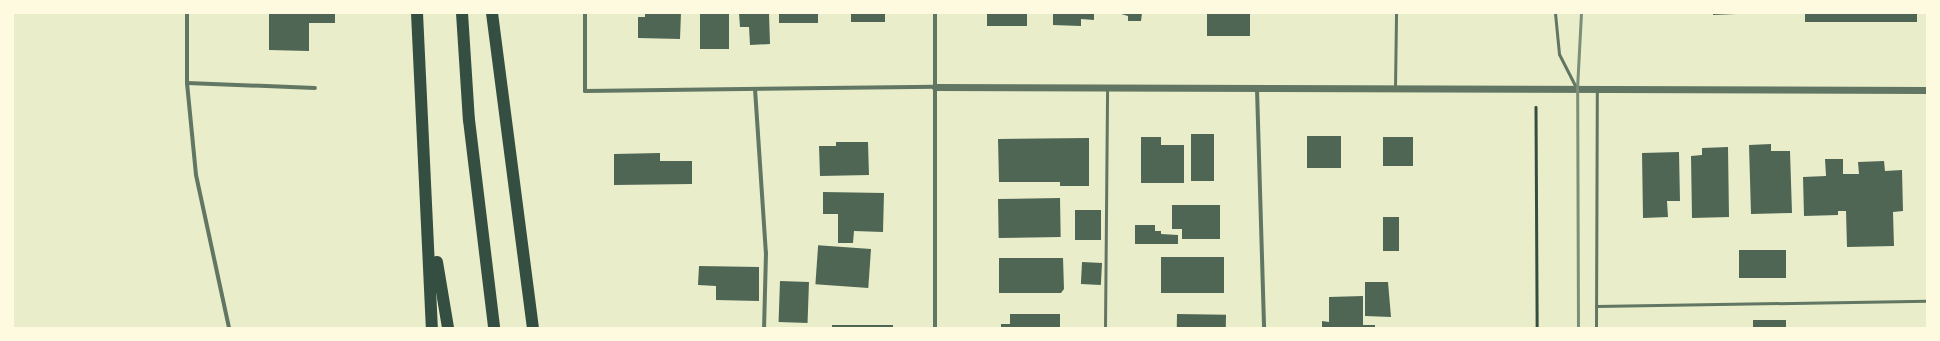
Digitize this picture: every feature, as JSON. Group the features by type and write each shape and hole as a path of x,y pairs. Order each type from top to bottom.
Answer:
{"highway":[{"path":"416,13 429,217 432,328"},
{"path":"462,13 470,120 494,328"},
{"path":"492,13 533,328"},
{"path":"429,217 448,328"}],"street":[{"path":"187,13 187,83 196,175 229,328"},
{"path":"585,13 585,91 935,87 1927,90"},
{"path":"935,13 935,328"},
{"path":"187,83 315,88"},
{"path":"754,89 766,253 764,328"},
{"path":"1257,89 1264,328"}],"lane":[{"path":"1395,88 1396,13"},
{"path":"1555,13 1559,54 1577,89"},
{"path":"1106,328 1107,88"},
{"path":"1596,328 1597,90"},
{"path":"1596,306 1927,301"}],"path":[{"path":"1536,88 1537,328"}],"building":[{"path":"269,13 335,13 335,23 309,23 309,51 269,50"},
{"path":"645,13 681,13 680,39 638,38 638,17 645,17"},
{"path":"700,13 729,13 729,49 700,49"},
{"path":"739,13 769,13 770,44 750,45 749,27 740,27"},
{"path":"779,13 818,13 818,23 779,23"},
{"path":"851,13 885,13 885,22 851,22"},
{"path":"987,13 1027,13 1027,26 987,26"},
{"path":"1053,13 1094,13 1094,20 1081,19 1081,26 1053,25"},
{"path":"1118,13 1142,13 1141,21 1128,21 1128,16"},
{"path":"1207,13 1250,13 1250,36 1207,36"},
{"path":"1713,13 1736,13 1736,14 1713,15"},
{"path":"1805,13 1917,13 1917,22 1805,22"},
{"path":"1191,134 1214,134 1214,181 1191,181"},
{"path":"1307,136 1341,136 1341,168 1307,168"},
{"path":"1141,137 1161,137 1161,145 1184,145 1184,183 1141,183"},
{"path":"1383,137 1413,137 1413,166 1383,166"},
{"path":"1089,138 1089,186 1060,186 1060,182 999,182 998,139"},
{"path":"836,142 868,142 869,175 820,176 819,146 836,146"},
{"path":"1771,144 1771,151 1790,151 1792,213 1751,214 1749,145"},
{"path":"1728,147 1729,217 1692,218 1691,156 1702,155 1702,148"},
{"path":"1679,152 1680,201 1667,201 1668,217 1643,218 1642,153"},
{"path":"660,153 660,161 692,161 692,184 614,185 614,154"},
{"path":"1825,159 1843,159 1843,174 1859,174 1858,162 1884,161 1885,171 1902,170 1903,211 1893,212 1894,246 1847,247 1846,211 1838,211 1838,215 1804,216 1803,177 1826,176"},
{"path":"823,192 884,193 883,232 854,231 853,243 838,243 838,214 823,214"},
{"path":"1060,198 1061,237 999,238 998,199"},
{"path":"1172,205 1220,205 1220,239 1182,239 1182,229 1172,229"},
{"path":"1075,210 1101,210 1101,240 1075,240"},
{"path":"1383,217 1399,217 1399,251 1383,251"},
{"path":"1135,225 1155,225 1155,231 1161,231 1161,234 1178,235 1178,244 1135,244"},
{"path":"818,245 871,249 868,288 815,284"},
{"path":"1739,250 1786,250 1786,278 1739,278"},
{"path":"1161,257 1224,257 1224,293 1161,293"},
{"path":"999,258 1063,258 1064,289 1061,293 999,293"},
{"path":"1082,262 1102,263 1101,285 1081,284"},
{"path":"699,266 759,267 759,301 716,300 716,286 698,285"},
{"path":"780,281 809,282 808,323 779,322"},
{"path":"1365,282 1388,282 1391,317 1365,316"},
{"path":"1363,296 1363,325 1375,325 1375,328 1322,328 1322,321 1329,322 1329,297"},
{"path":"1010,314 1060,314 1060,328 1001,328 1001,324 1010,324"},
{"path":"1177,314 1226,315 1226,328 1177,328"},
{"path":"1753,320 1786,320 1786,328 1753,328"},
{"path":"832,325 893,325 893,328 832,328"}],"railway":[{"path":"1578,328 1577,89 1581,13"}]}
